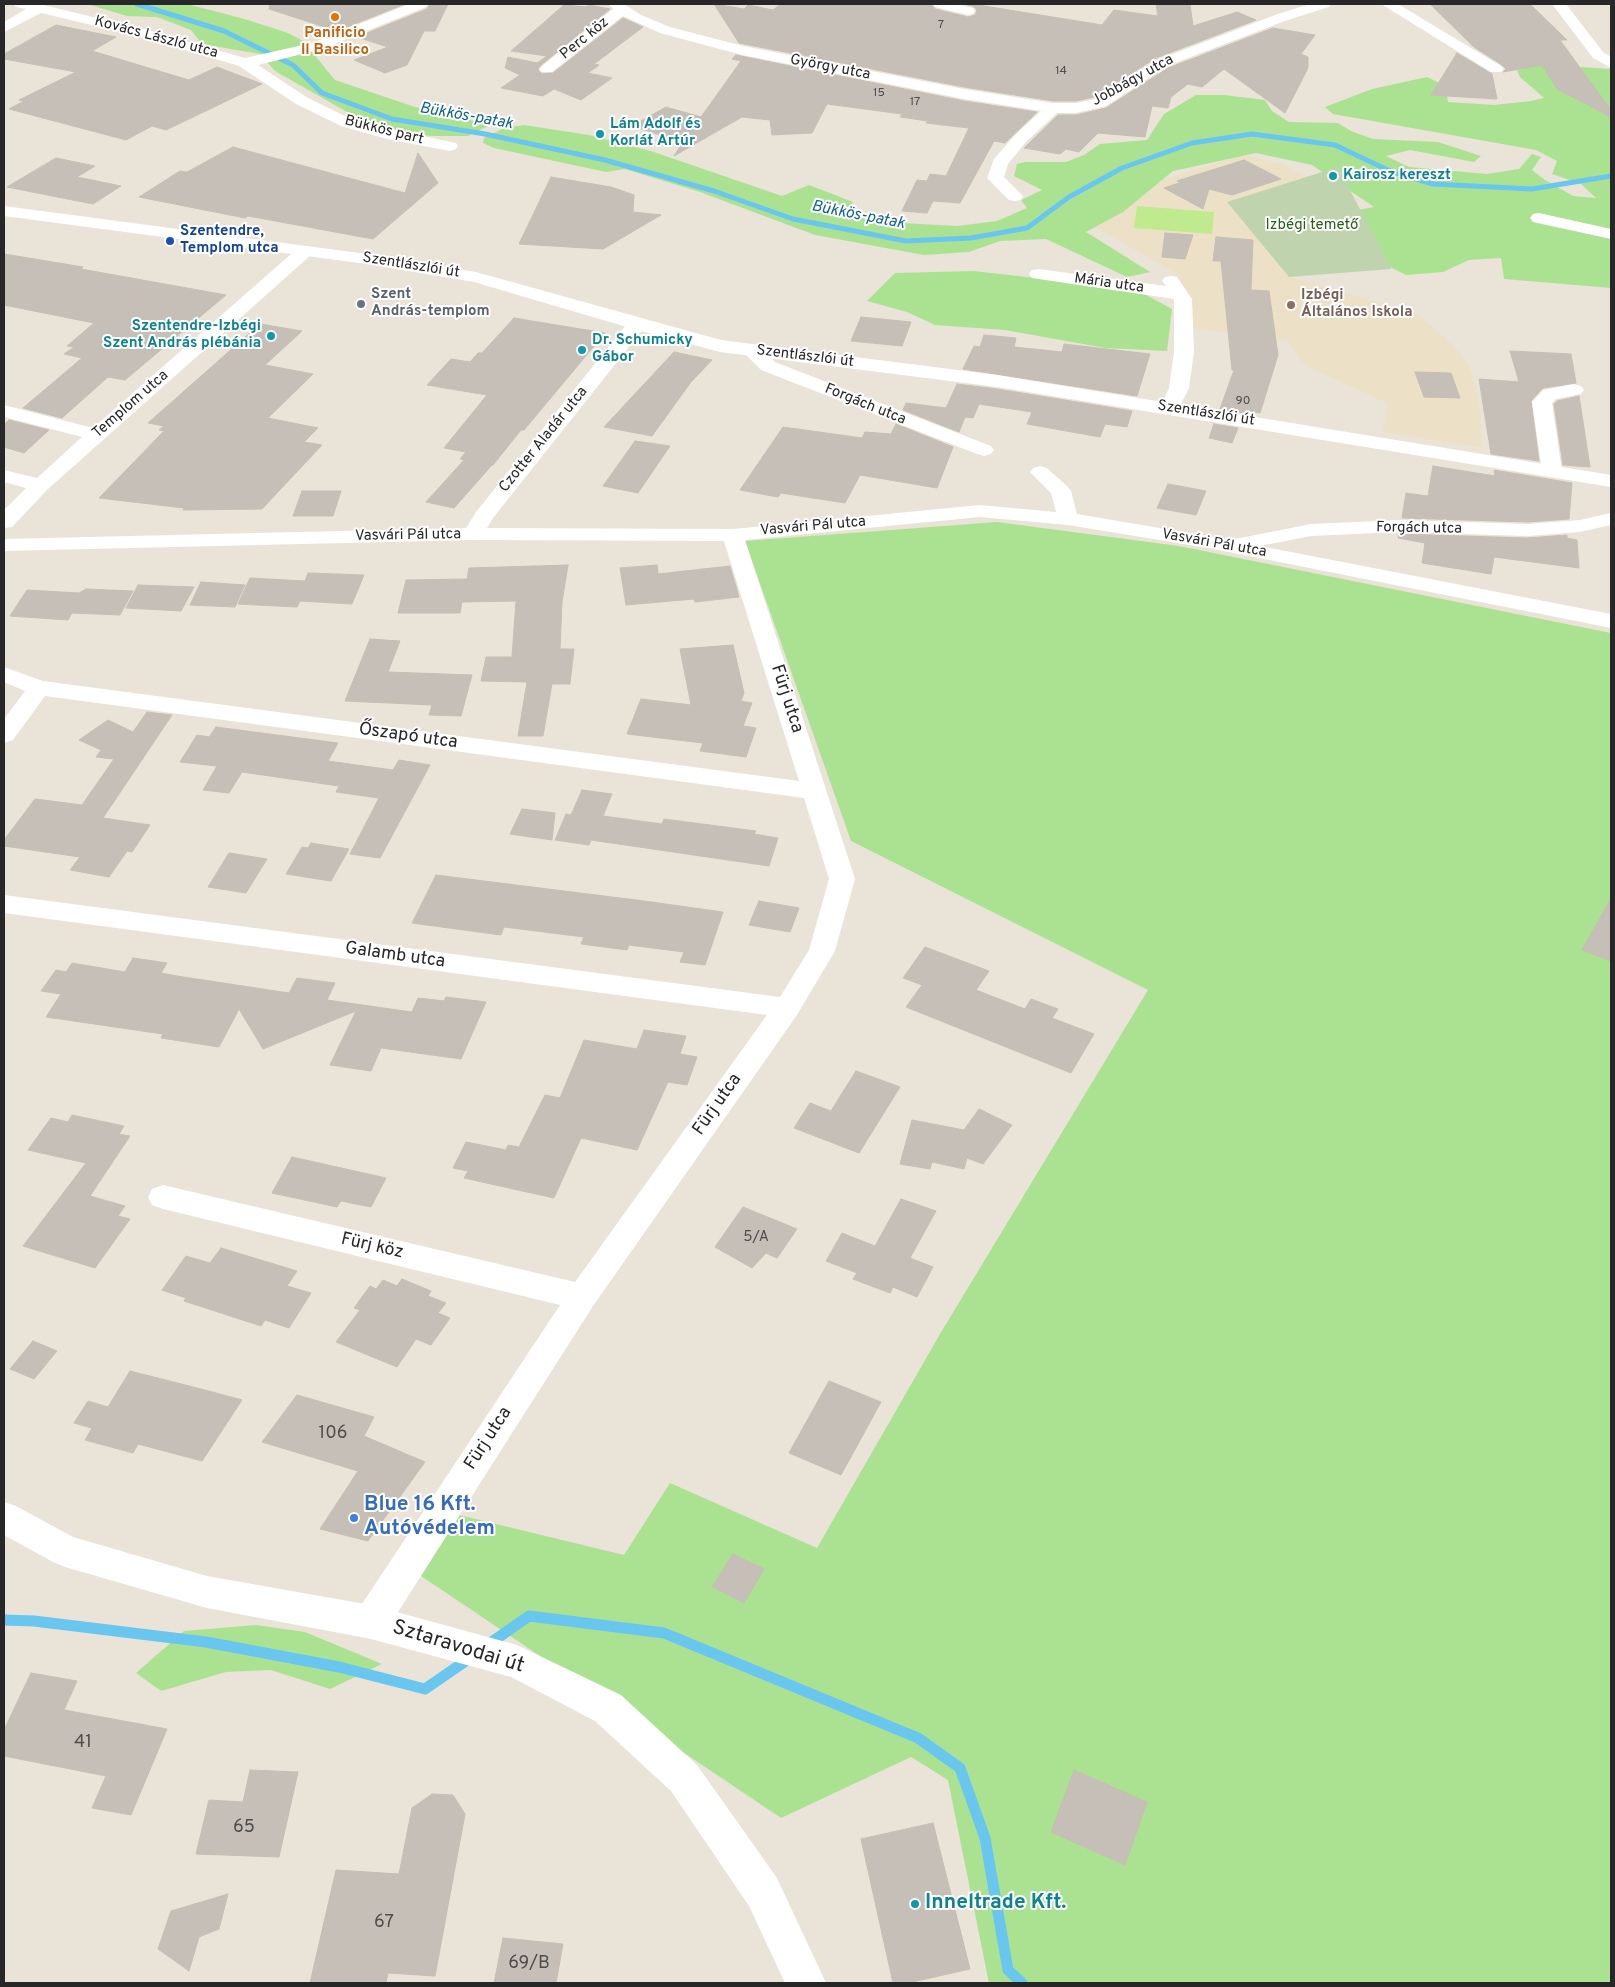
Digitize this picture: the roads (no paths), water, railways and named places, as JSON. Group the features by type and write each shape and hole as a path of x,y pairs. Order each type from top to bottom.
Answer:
{"street":[{"name":"Kovács László utca","path":"21,4 142,33 244,62 262,60 326,43 421,4"},
{"path":"940,4 968,11"},
{"name":"Jobbágy utca","path":"1053,108 1076,108 1100,103 1162,63 1280,18 1324,4"},
{"path":"1388,4 1496,70"},
{"path":"1559,4 1598,56 1611,63"},
{"name":"György utca","path":"618,6 636,18 665,30 742,50 915,85 1053,108"},
{"name":"Perc köz","path":"547,69 618,6"},
{"path":"4,28 39,8"},
{"name":"Bükkös part","path":"244,62 302,101 347,123 387,134 450,146"},
{"path":"1015,196 995,178 1000,163 1020,139 1053,108"},
{"name":"Szentlászlói út","path":"4,211 367,259 476,277 684,338 752,351 997,381 1611,481"},
{"path":"1539,218 1611,234"},
{"name":"Templom utca","path":"4,522 41,485 305,251"},
{"name":"Mária utca","path":"1038,274 1180,294"},
{"name":"Mária utca","path":"1168,276 1183,299 1184,352 1179,388 1170,408"},
{"name":"Czotter Aladár utca","path":"473,534 482,516 637,324"},
{"name":"Forgách utca","path":"752,351 768,366 984,450"},
{"path":"1552,471 1542,402 1550,394 1574,390"},
{"path":"4,411 97,435"},
{"path":"1040,472 1061,491 1068,519"},
{"path":"4,476 41,485"},
{"name":"Vasvári Pál utca","path":"4,546 473,534 733,535 980,511 1068,519 1228,546 1611,621"},
{"name":"Forgách utca","path":"1228,546 1311,530 1399,526 1528,530 1580,526 1611,519"},
{"name":"Fürj utca","path":"378,1624 582,1296 787,1008 822,951 842,879 733,535"},
{"name":"Őszapó utca","path":"4,674 39,688 815,791"},
{"path":"4,736 39,688"},
{"name":"Galamb utca","path":"4,904 787,1008"},
{"name":"Fürj köz","path":"163,1197 582,1296"},
{"name":"Sztaravodai út","path":"4,1517 65,1551 207,1592 378,1624 517,1662 608,1708 684,1778 763,1892 806,1983"}],"waterway":[{"name":"Bükkös-patak","path":"137,4 224,31 293,65 322,93 392,119 485,134 605,160 714,191 793,219 906,241 971,238 1027,228 1069,197 1122,168 1192,143 1252,134 1335,145 1390,171 1433,184 1532,189 1611,176"},
{"path":"486,1646 529,1616 664,1633 918,1738 960,1768 985,1838 1008,1970 1022,1983"},
{"path":"4,1620 34,1621 206,1642 339,1667 425,1689 470,1658"}],"place":[{"name":"Panificio Il Basilico","path":"335,17"},
{"name":"Lám Adolf és Korlát Artúr","path":"600,134"},
{"name":"Kairosz kereszt","path":"1333,176"},
{"name":"Szentendre, Templom utca","path":"170,241"},
{"name":"Szent András-templom","path":"361,304"},
{"name":"Izbégi Általános Iskola","path":"1291,305"},
{"name":"Szentendre-Izbégi Szent András plébánia","path":"271,336"},
{"name":"Dr. Schumicky Gábor","path":"582,350"},
{"name":"Blue 16 Kft. Autóvédelem","path":"354,1518"},
{"name":"Inneltrade Kft.","path":"915,1904"}],"park label":[{"name":"Izbégi temető","path":"1312,226"}]}
